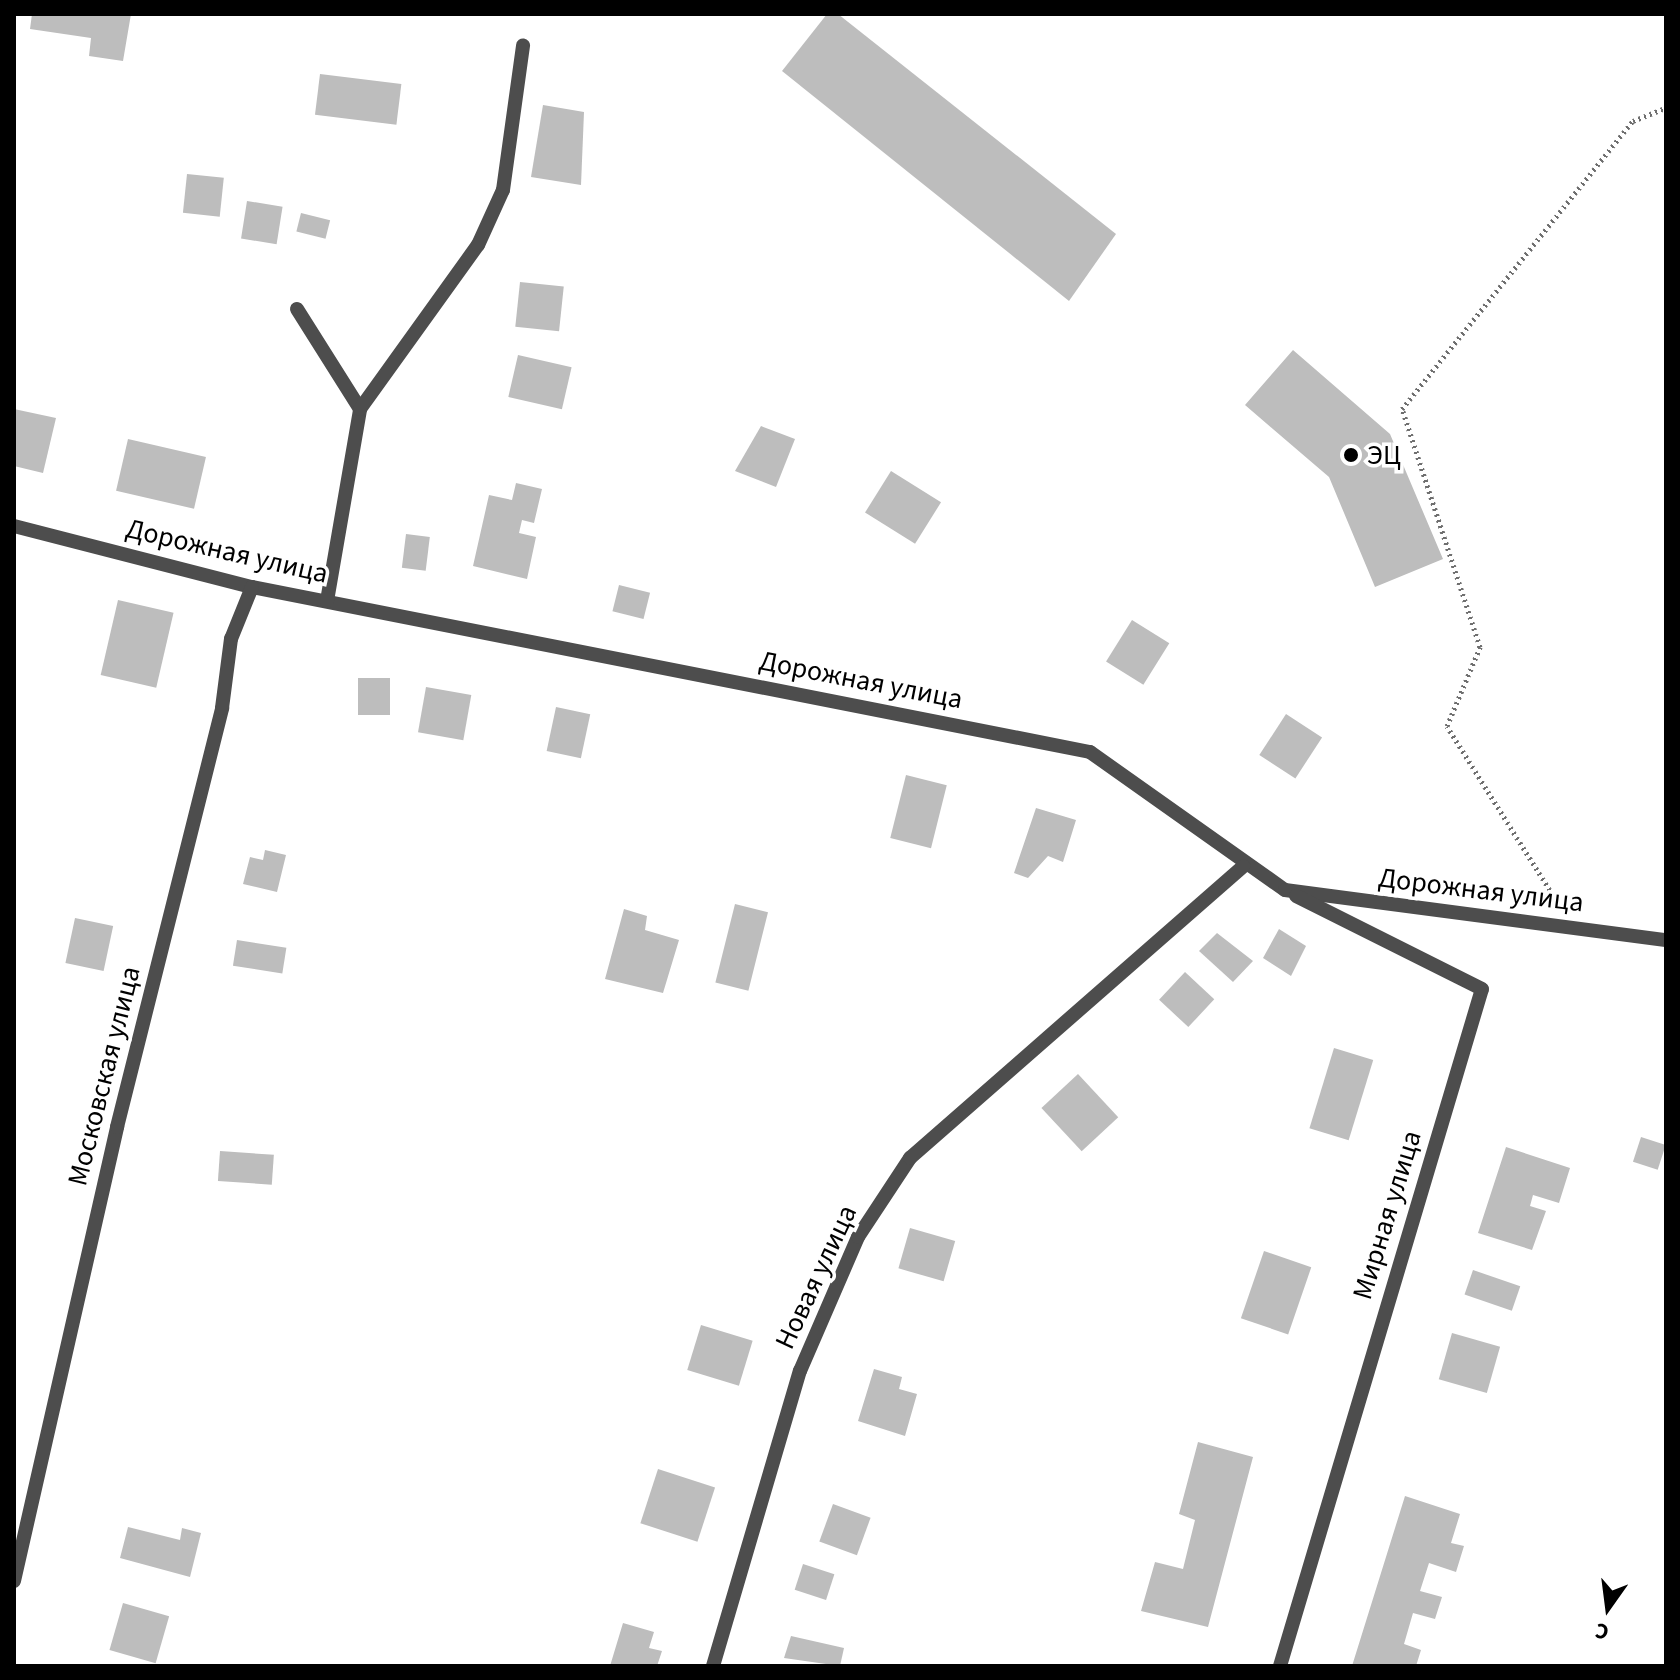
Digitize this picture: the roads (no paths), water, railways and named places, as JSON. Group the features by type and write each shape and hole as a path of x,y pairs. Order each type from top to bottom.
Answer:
{"street":[{"path":"327,601 360,409 478,245 496,204 523,45"},
{"path":"297,309 360,409"},
{"name":"Дорожная улица","path":"14,526 252,587 1090,752 1243,866 1285,890 1666,940"},
{"name":"Московская улица","path":"14,1581 222,708 231,639 252,587"},
{"name":"Новая улица","path":"713,1666 800,1371 858,1237 910,1158 1243,866"},
{"name":"Мирная улица","path":"1280,1666 1482,989 1285,890"}],"place":[{"name":"ЭЦ","path":"1351,455"}]}
